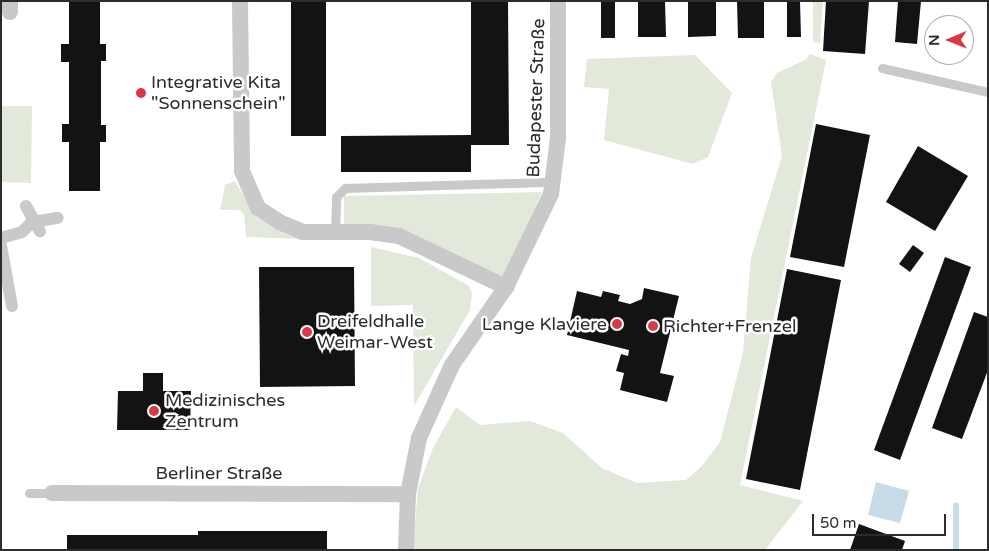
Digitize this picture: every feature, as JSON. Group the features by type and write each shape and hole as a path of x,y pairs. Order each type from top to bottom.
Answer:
{"street":[{"path":"240,1 242,171 246,186 258,208 281,223 303,232 399,236 506,287"},
{"name":"Budapester Straße","path":"406,550 408,494 419,438 452,365 506,287 551,194 558,138 558,1"},
{"path":"26,206 36,226"},
{"path":"1,238 22,232 51,217"},
{"path":"1,246 12,306"},
{"name":"Berliner Straße","path":"52,493 408,494"}],"lane":[{"path":"882,68 988,92"},
{"path":"334,232 336,197 345,188 553,182"},
{"name":"Berliner Straße","path":"29,493 52,493"}],"shaded area":[{"path":"813,1 823,1 820,43 813,42"},
{"path":"810,54 826,60 740,485 803,501 765,550 413,550 418,488 433,448 456,407 480,425 530,421 563,433 602,468 637,483 686,480 702,466 720,442 743,353 751,258 782,156 771,82 777,73 805,60"},
{"path":"695,55 732,93 708,157 693,164 604,140 609,89 584,87 587,59"},
{"path":"1,106 32,106 31,183 1,182"},
{"path":"235,181 256,217 282,233 301,239 246,237 244,214 239,210 220,210 225,185"},
{"path":"542,192 505,277 344,225 344,196"},
{"path":"371,247 419,258 469,286 472,293 470,310 414,406 413,305 371,306"}],"water":[{"path":"876,482 909,491 900,523 868,515"}],"building":[{"path":"69,1 100,1 100,44 106,44 106,61 101,61 101,125 106,125 106,142 100,142 100,191 69,191 69,142 62,142 62,124 69,124 69,62 61,62 61,44 69,44"},
{"path":"291,1 326,1 326,136 291,136"},
{"path":"471,1 508,1 509,145 471,145 471,172 341,172 341,136 471,135"},
{"path":"601,1 615,1 615,38 601,38"},
{"path":"638,1 665,1 666,37 638,37"},
{"path":"688,1 716,1 716,36 688,37"},
{"path":"737,1 764,1 764,38 738,38"},
{"path":"787,1 800,1 801,37 787,37"},
{"path":"826,1 869,1 865,54 823,51"},
{"path":"898,1 921,1 917,44 895,42"},
{"path":"816,124 870,135 844,267 790,257"},
{"path":"918,146 968,176 935,231 886,202"},
{"path":"913,245 924,253 910,272 899,264"},
{"path":"945,257 971,267 900,460 874,450"},
{"name":"Dreifeldhalle Weimar-West","path":"259,267 354,267 355,386 260,387"},
{"path":"787,269 841,280 800,490 746,479"},
{"path":"644,288 679,296 660,373 674,376 667,402 620,390 624,373 616,371 621,354 628,356 629,350 567,335 577,291 601,297 603,291 620,295 618,301 630,304 642,299"},
{"path":"974,312 988,317 988,370 962,439 932,428"},
{"name":"Medizinisches Zentrum","path":"143,373 163,373 163,391 191,391 190,430 117,430 118,391 143,391"},
{"path":"859,524 905,541 902,550 850,550"},
{"path":"198,531 327,531 327,550 67,550 67,535 198,535"}],"waterway":[{"path":"956,506 956,550"}],"place":[{"name":"Integrative Kita \"Sonnenschein\"","path":"141,93"},
{"name":"Lange Klaviere","path":"617,324"},
{"name":"Richter+Frenzel","path":"653,326"},
{"name":"Dreifeldhalle Weimar-West","path":"307,332"},
{"name":"Medizinisches Zentrum","path":"154,411"}]}
